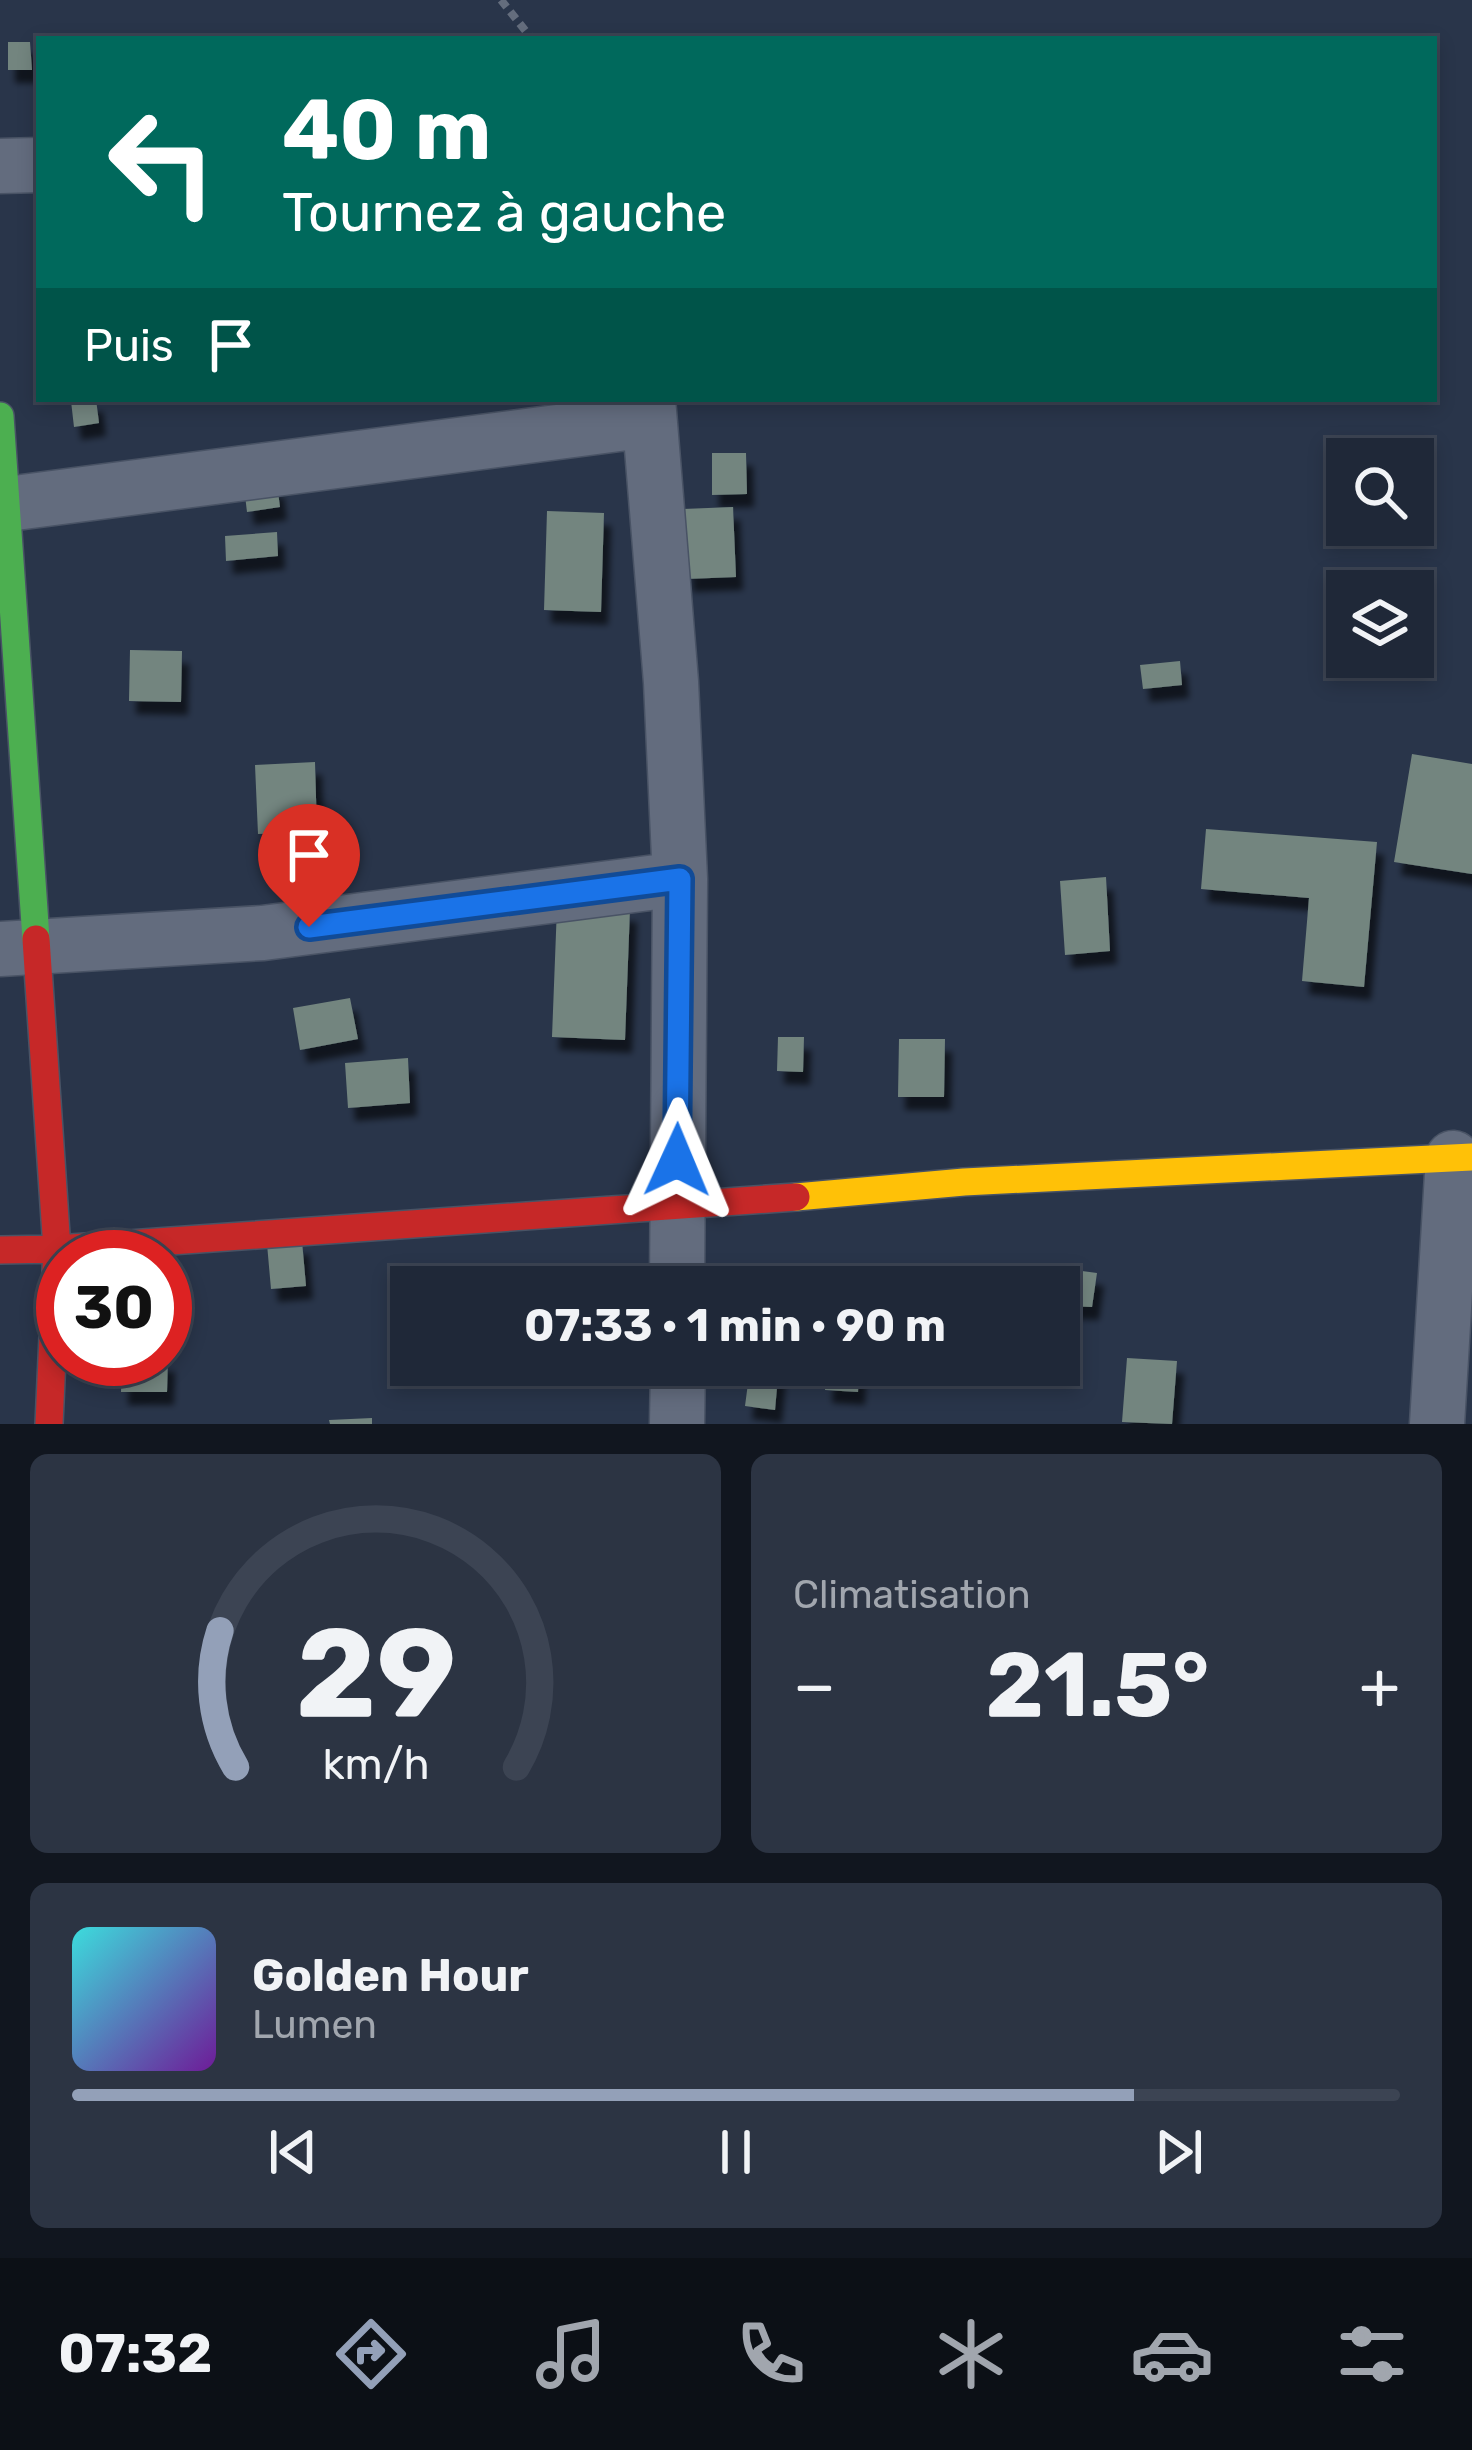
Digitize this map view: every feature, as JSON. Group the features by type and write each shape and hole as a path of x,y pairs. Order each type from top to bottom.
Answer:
{"street":[{"path":"0,166 36,165"},
{"path":"4,504 649,409 671,682 680,879 677,1266"},
{"path":"0,416 17,948 54,1230"},
{"path":"17,948 262,933 680,879"},
{"path":"192,1240 988,1181 1462,1157 1438,1424"},
{"path":"0,1250 36,1249"},
{"path":"49,1424 51,1386"},
{"path":"677,1424 678,1386"}],"path":[{"path":"501,0 530,36"}],"building":[{"path":"8,42 30,42 32,70 8,70"},
{"path":"71,402 96,402 99,423 74,427"},
{"path":"712,453 746,453 747,494 712,495"},
{"path":"277,484 280,507 247,512 244,487"},
{"path":"733,507 736,577 686,579 683,509"},
{"path":"547,511 604,513 601,612 544,610"},
{"path":"277,532 278,556 226,561 225,536"},
{"path":"130,650 182,651 181,702 129,701"},
{"path":"1180,661 1182,685 1143,689 1140,665"},
{"path":"1412,754 1472,764 1472,874 1394,862"},
{"path":"315,762 317,832 258,834 255,765"},
{"path":"1206,829 1377,842 1364,987 1302,981 1309,898 1201,889"},
{"path":"1106,877 1110,951 1065,955 1060,881"},
{"path":"557,907 630,909 625,1040 552,1037"},
{"path":"350,998 358,1039 300,1050 293,1008"},
{"path":"778,1037 804,1037 803,1072 777,1071"},
{"path":"899,1039 945,1039 944,1097 898,1097"},
{"path":"408,1058 410,1103 348,1108 345,1063"},
{"path":"302,1241 306,1286 271,1289 267,1244"},
{"path":"1080,1271 1097,1273 1092,1307 1080,1307"},
{"path":"1127,1358 1177,1361 1172,1424 1122,1422"},
{"path":"121,1386 167,1386 167,1392 121,1392"},
{"path":"748,1386 777,1386 775,1410 745,1406"},
{"path":"825,1386 858,1386 858,1392 825,1390"},
{"path":"372,1418 372,1424 330,1424 329,1420"}],"traffic: fast":[{"path":"0,416 36,939"}],"traffic: slow":[{"path":"796,1197 964,1182 1472,1157"}],"traffic: jam":[{"path":"36,939 57,1249 49,1424"},
{"path":"0,1250 796,1197"}],"route":[{"path":"309,927 680,879 677,1160"}]}
